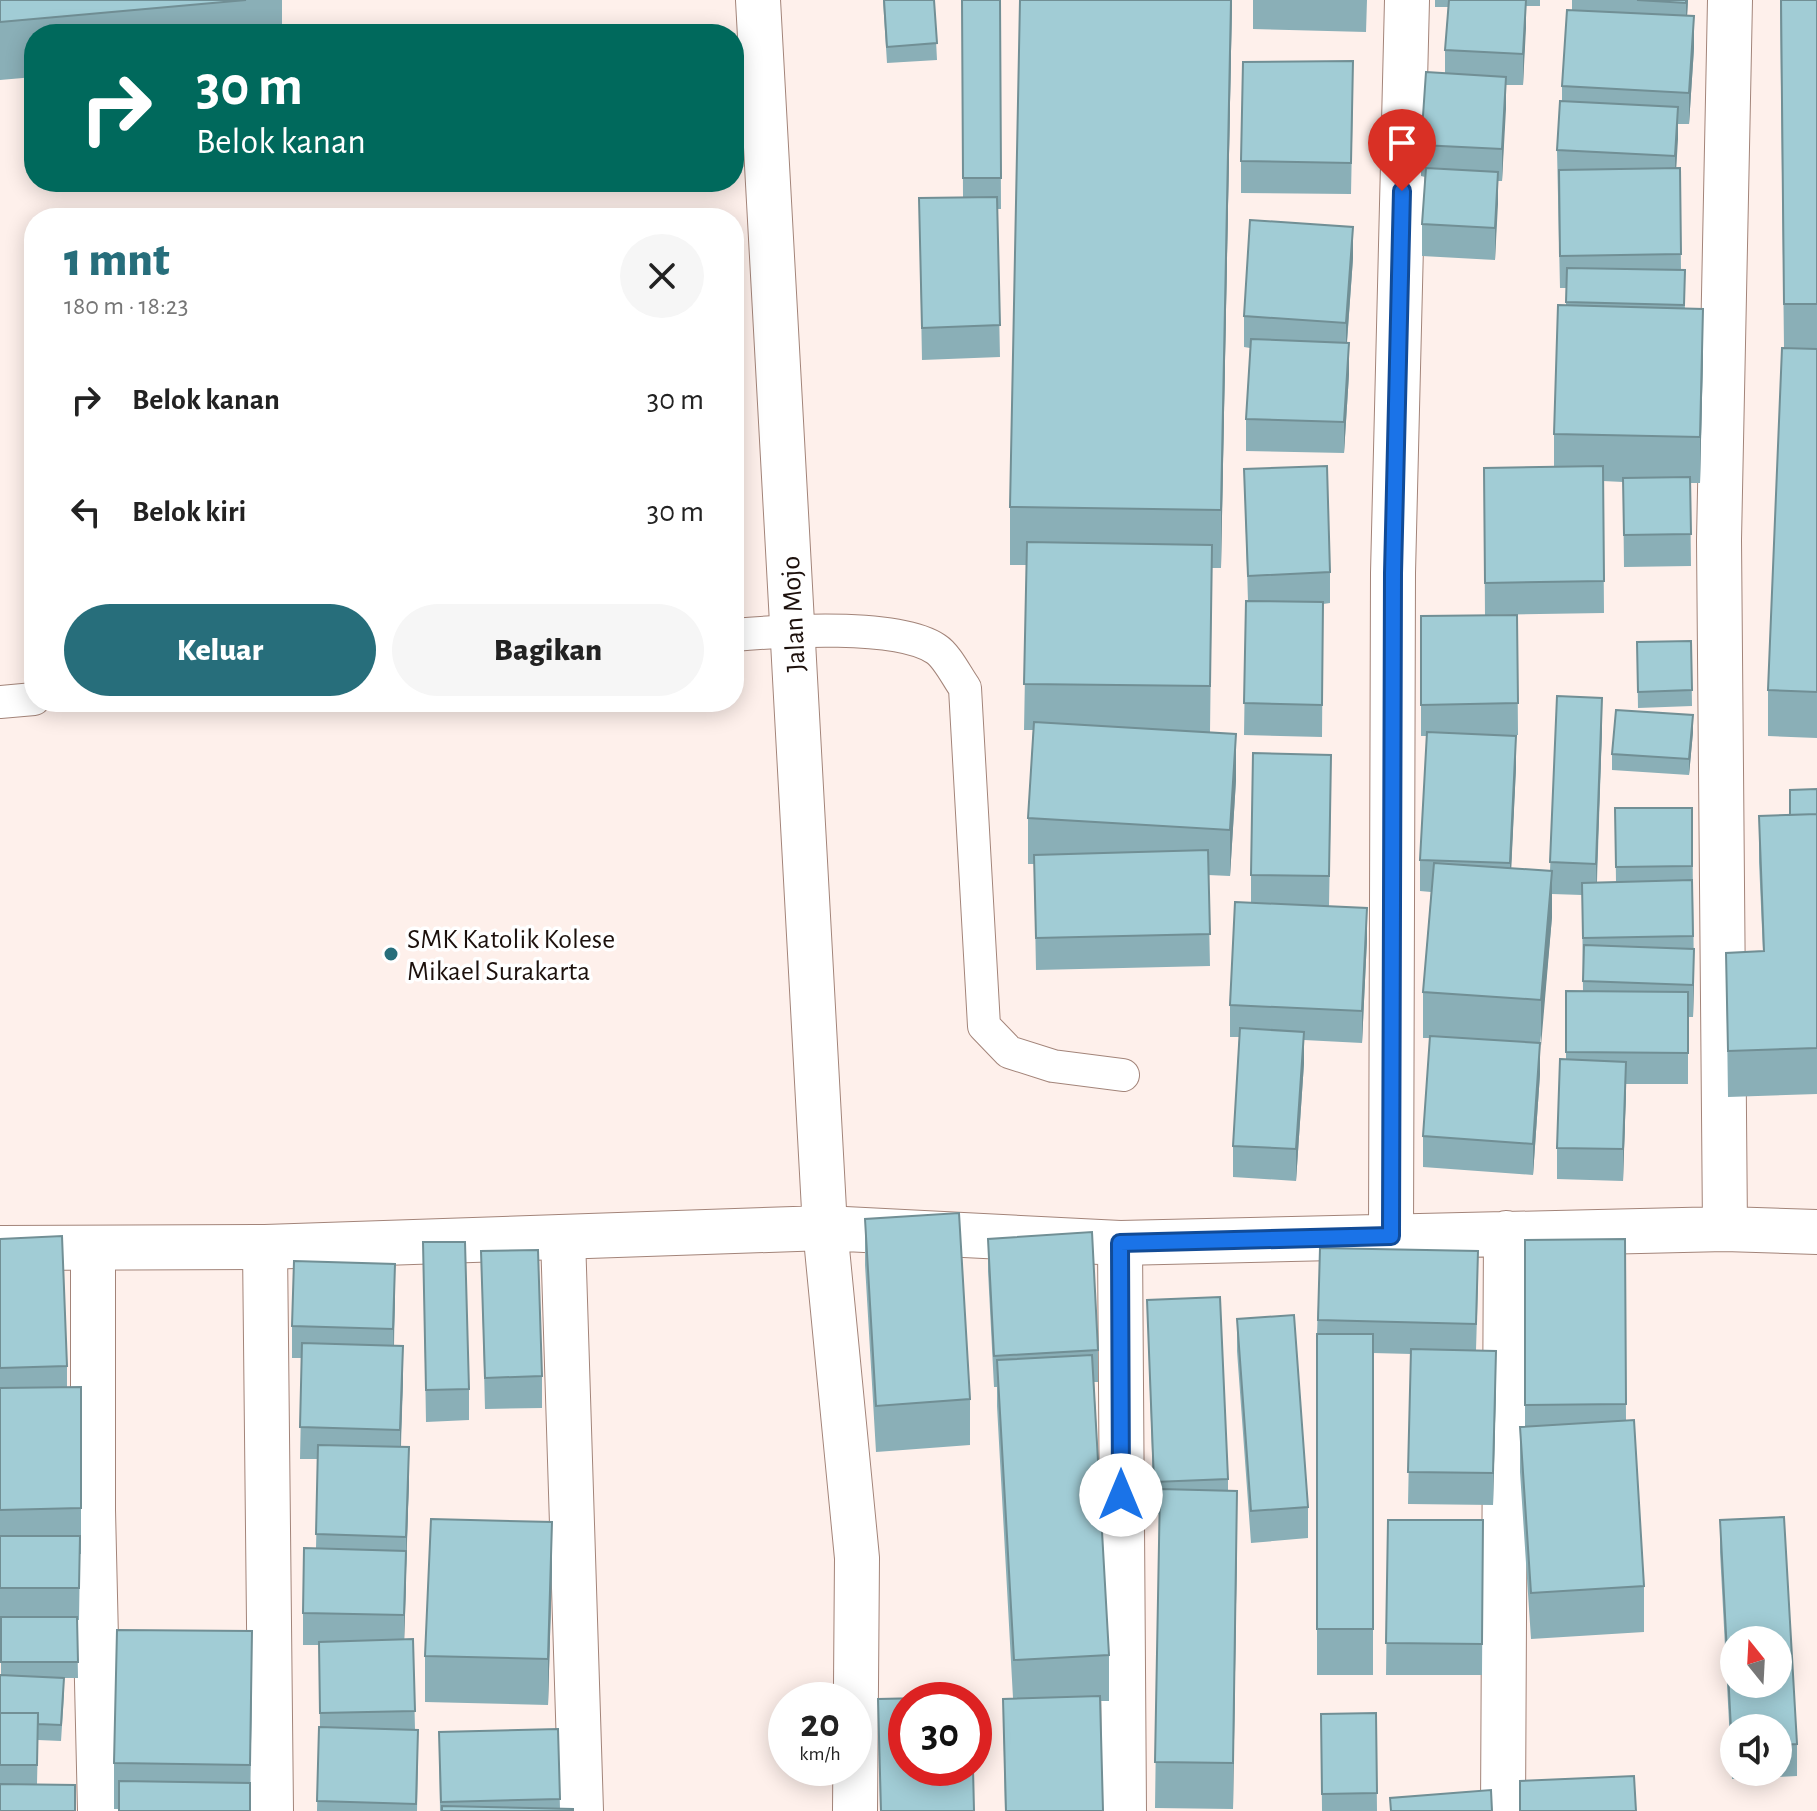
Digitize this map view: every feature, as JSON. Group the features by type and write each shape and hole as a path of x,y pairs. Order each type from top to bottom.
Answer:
{"street":[{"name":"Jalan Mojo","path":"758,0 825,1228 857,1558 855,1811"},
{"path":"1391,1236 1393,573 1407,0"},
{"path":"1725,1229 1719,540 1730,0"},
{"path":"0,1248 265,1247 825,1228 1120,1243 1725,1229 1817,1232"},
{"path":"1503,1811 1506,1233"},
{"path":"563,1237 581,1811"},
{"path":"1120,1243 1124,1811"},
{"path":"265,1247 271,1811"},
{"path":"93,1248 93,1510 100,1811"}],"lane":[{"path":"744,634 793,631 887,633 937,649 965,688 984,1026 1009,1052 1053,1066 1123,1075"},
{"path":"0,702 24,700"}],"building":[{"path":"0,0 246,0 0,22"},
{"path":"884,0 934,0 937,43 887,47"},
{"path":"962,0 1000,0 1001,178 963,178"},
{"path":"1020,0 1231,0 1221,510 1010,507"},
{"path":"1449,0 1526,0 1523,54 1445,50"},
{"path":"1637,0 1686,0 1686,3"},
{"path":"1781,0 1817,0 1817,304 1784,304"},
{"path":"1567,10 1694,16 1689,93 1562,86"},
{"path":"1353,61 1351,163 1241,161 1243,62"},
{"path":"1426,72 1506,77 1502,149 1421,145"},
{"path":"1560,101 1678,107 1675,156 1557,150"},
{"path":"1426,168 1498,172 1495,228 1422,224"},
{"path":"1680,168 1681,254 1560,256 1559,170"},
{"path":"997,197 1000,325 922,328 919,198"},
{"path":"1250,220 1353,227 1346,323 1244,316"},
{"path":"1567,268 1685,270 1684,305 1566,302"},
{"path":"1558,305 1703,309 1700,437 1554,434"},
{"path":"1251,339 1349,343 1344,422 1246,419"},
{"path":"1782,348 1817,349 1817,692 1768,690"},
{"path":"1327,466 1330,572 1248,576 1244,469"},
{"path":"1603,466 1604,581 1485,583 1484,468"},
{"path":"1690,477 1691,534 1624,535 1623,478"},
{"path":"1027,542 1212,545 1210,686 1024,684"},
{"path":"1246,601 1323,602 1322,705 1244,703"},
{"path":"1517,615 1518,703 1421,705 1421,616"},
{"path":"1691,641 1692,690 1638,692 1637,642"},
{"path":"1557,696 1602,698 1596,864 1550,862"},
{"path":"1616,710 1693,715 1689,759 1612,754"},
{"path":"1034,722 1236,734 1230,830 1028,818"},
{"path":"1427,732 1516,736 1510,863 1420,860"},
{"path":"1253,753 1331,755 1329,876 1251,875"},
{"path":"1817,789 1817,814 1790,815 1790,790"},
{"path":"1615,808 1692,808 1692,866 1616,867"},
{"path":"1817,814 1817,1048 1728,1051 1726,953 1764,951 1759,816"},
{"path":"1208,850 1210,934 1036,938 1034,855"},
{"path":"1434,863 1552,871 1541,1000 1423,992"},
{"path":"1692,880 1693,936 1583,938 1582,883"},
{"path":"1235,902 1367,908 1362,1011 1230,1005"},
{"path":"1584,945 1694,949 1693,985 1583,981"},
{"path":"1566,991 1688,992 1688,1053 1566,1052"},
{"path":"1240,1028 1304,1032 1296,1149 1233,1146"},
{"path":"1430,1036 1540,1043 1533,1144 1423,1136"},
{"path":"1560,1059 1626,1062 1623,1149 1557,1148"},
{"path":"959,1213 970,1399 876,1406 865,1219"},
{"path":"1092,1232 1098,1350 994,1356 988,1239"},
{"path":"62,1236 67,1366 0,1368 0,1239"},
{"path":"1625,1239 1626,1404 1525,1405 1525,1240"},
{"path":"423,1242 465,1242 469,1389 426,1390"},
{"path":"1320,1248 1478,1251 1476,1324 1318,1320"},
{"path":"538,1250 542,1376 485,1378 481,1251"},
{"path":"294,1261 395,1264 393,1329 292,1326"},
{"path":"1220,1297 1228,1479 1154,1482 1147,1300"},
{"path":"1294,1315 1308,1507 1251,1511 1237,1319"},
{"path":"1317,1334 1373,1334 1373,1629 1317,1629"},
{"path":"302,1343 403,1346 400,1430 300,1427"},
{"path":"1411,1349 1496,1351 1493,1473 1408,1472"},
{"path":"1092,1355 1109,1655 1014,1660 997,1360"},
{"path":"81,1387 81,1508 0,1510 0,1388"},
{"path":"1634,1420 1644,1586 1531,1593 1520,1427"},
{"path":"318,1445 409,1447 406,1537 316,1534"},
{"path":"1160,1489 1237,1491 1233,1763 1155,1762"},
{"path":"1784,1517 1790,1626 1726,1626 1720,1520"},
{"path":"431,1519 552,1522 548,1659 425,1656"},
{"path":"1388,1520 1483,1520 1482,1644 1386,1643"},
{"path":"0,1536 80,1536 79,1588 0,1588"},
{"path":"304,1548 406,1551 404,1615 303,1613"},
{"path":"1,1617 77,1617 78,1662 1,1662"},
{"path":"117,1630 252,1631 250,1765 114,1763"},
{"path":"413,1639 415,1711 320,1713 319,1642"},
{"path":"1792,1657 1797,1744 1792,1744 1792,1714 1730,1714 1729,1698 1792,1698"},
{"path":"0,1675 64,1678 61,1725 38,1724 38,1713 0,1713"},
{"path":"1100,1696 1103,1811 1006,1811 1003,1699"},
{"path":"878,1699 888,1699 888,1786 973,1786 974,1811 881,1811"},
{"path":"0,1713 38,1713 37,1765 0,1765"},
{"path":"1376,1713 1377,1793 1322,1794 1321,1714"},
{"path":"319,1727 418,1730 416,1804 317,1801"},
{"path":"558,1729 560,1799 441,1802 439,1732"},
{"path":"1634,1776 1636,1811 1520,1811 1520,1781"},
{"path":"119,1781 250,1783 250,1811 119,1811"},
{"path":"0,1784 75,1785 75,1811 0,1811"},
{"path":"1491,1790 1492,1811 1391,1811 1390,1798"},
{"path":"442,1806 573,1809 573,1811 442,1811"}],"place":[{"name":"SMK Katolik Kolese Mikael Surakarta","path":"391,954"}],"route":[{"path":"1121,1495 1120,1243 1391,1236 1393,573 1402,191"}]}
